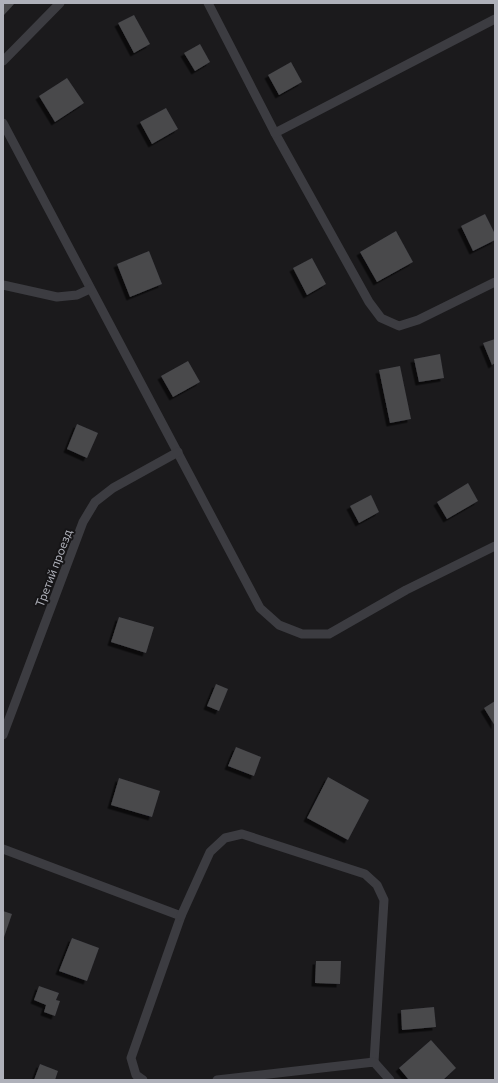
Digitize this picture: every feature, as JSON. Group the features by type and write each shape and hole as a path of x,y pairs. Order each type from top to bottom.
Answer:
{"lane":[{"path":"3,61 60,3"},
{"path":"208,3 275,133 369,302 380,318 399,326 418,320 495,282"},
{"path":"275,133 495,19"},
{"path":"3,123 260,608 279,625 302,634 329,634 406,590 495,546"},
{"path":"3,285 57,297 77,295 90,289"},
{"name":"Третий проезд","path":"3,735 83,522 95,502 114,488 178,452"},
{"path":"136,1078 131,1058 181,916 210,852 225,838 242,834 365,874 377,886 384,900 374,1062 390,1080"},
{"path":"3,849 181,916"},
{"path":"218,1080 374,1062"}],"building":[{"path":"3,3 15,3 3,16"},
{"path":"134,15 150,44 134,53 118,23"},
{"path":"200,44 210,62 195,71 184,53"},
{"path":"291,62 302,82 279,95 268,75"},
{"path":"67,78 84,103 55,122 39,96"},
{"path":"166,108 178,129 152,144 140,122"},
{"path":"485,214 495,234 495,240 473,251 461,226"},
{"path":"396,231 413,262 377,282 360,252"},
{"path":"149,251 162,284 130,297 117,264"},
{"path":"312,258 326,284 307,295 293,268"},
{"path":"495,339 495,363 492,365 483,343"},
{"path":"440,354 444,378 419,382 414,359"},
{"path":"188,361 200,382 173,397 161,376"},
{"path":"400,366 411,419 390,423 379,370"},
{"path":"77,424 98,433 87,458 67,449"},
{"path":"468,483 478,501 447,519 437,502"},
{"path":"371,495 379,512 359,523 350,506"},
{"path":"119,617 154,627 146,653 111,642"},
{"path":"216,684 228,689 219,711 207,706"},
{"path":"495,701 495,726 484,708"},
{"path":"236,747 261,757 254,776 228,766"},
{"path":"328,777 369,800 348,840 307,818"},
{"path":"119,778 160,791 152,817 111,805"},
{"path":"3,911 12,914 3,940"},
{"path":"72,938 99,948 87,981 59,971"},
{"path":"316,961 341,961 340,984 315,983"},
{"path":"39,986 59,993 56,1000 60,1001 55,1016 44,1012 46,1005 34,1000"},
{"path":"434,1007 436,1027 402,1030 401,1010"},
{"path":"431,1040 456,1068 443,1080 409,1080 399,1068"},
{"path":"40,1064 58,1071 55,1080 34,1080"}]}
